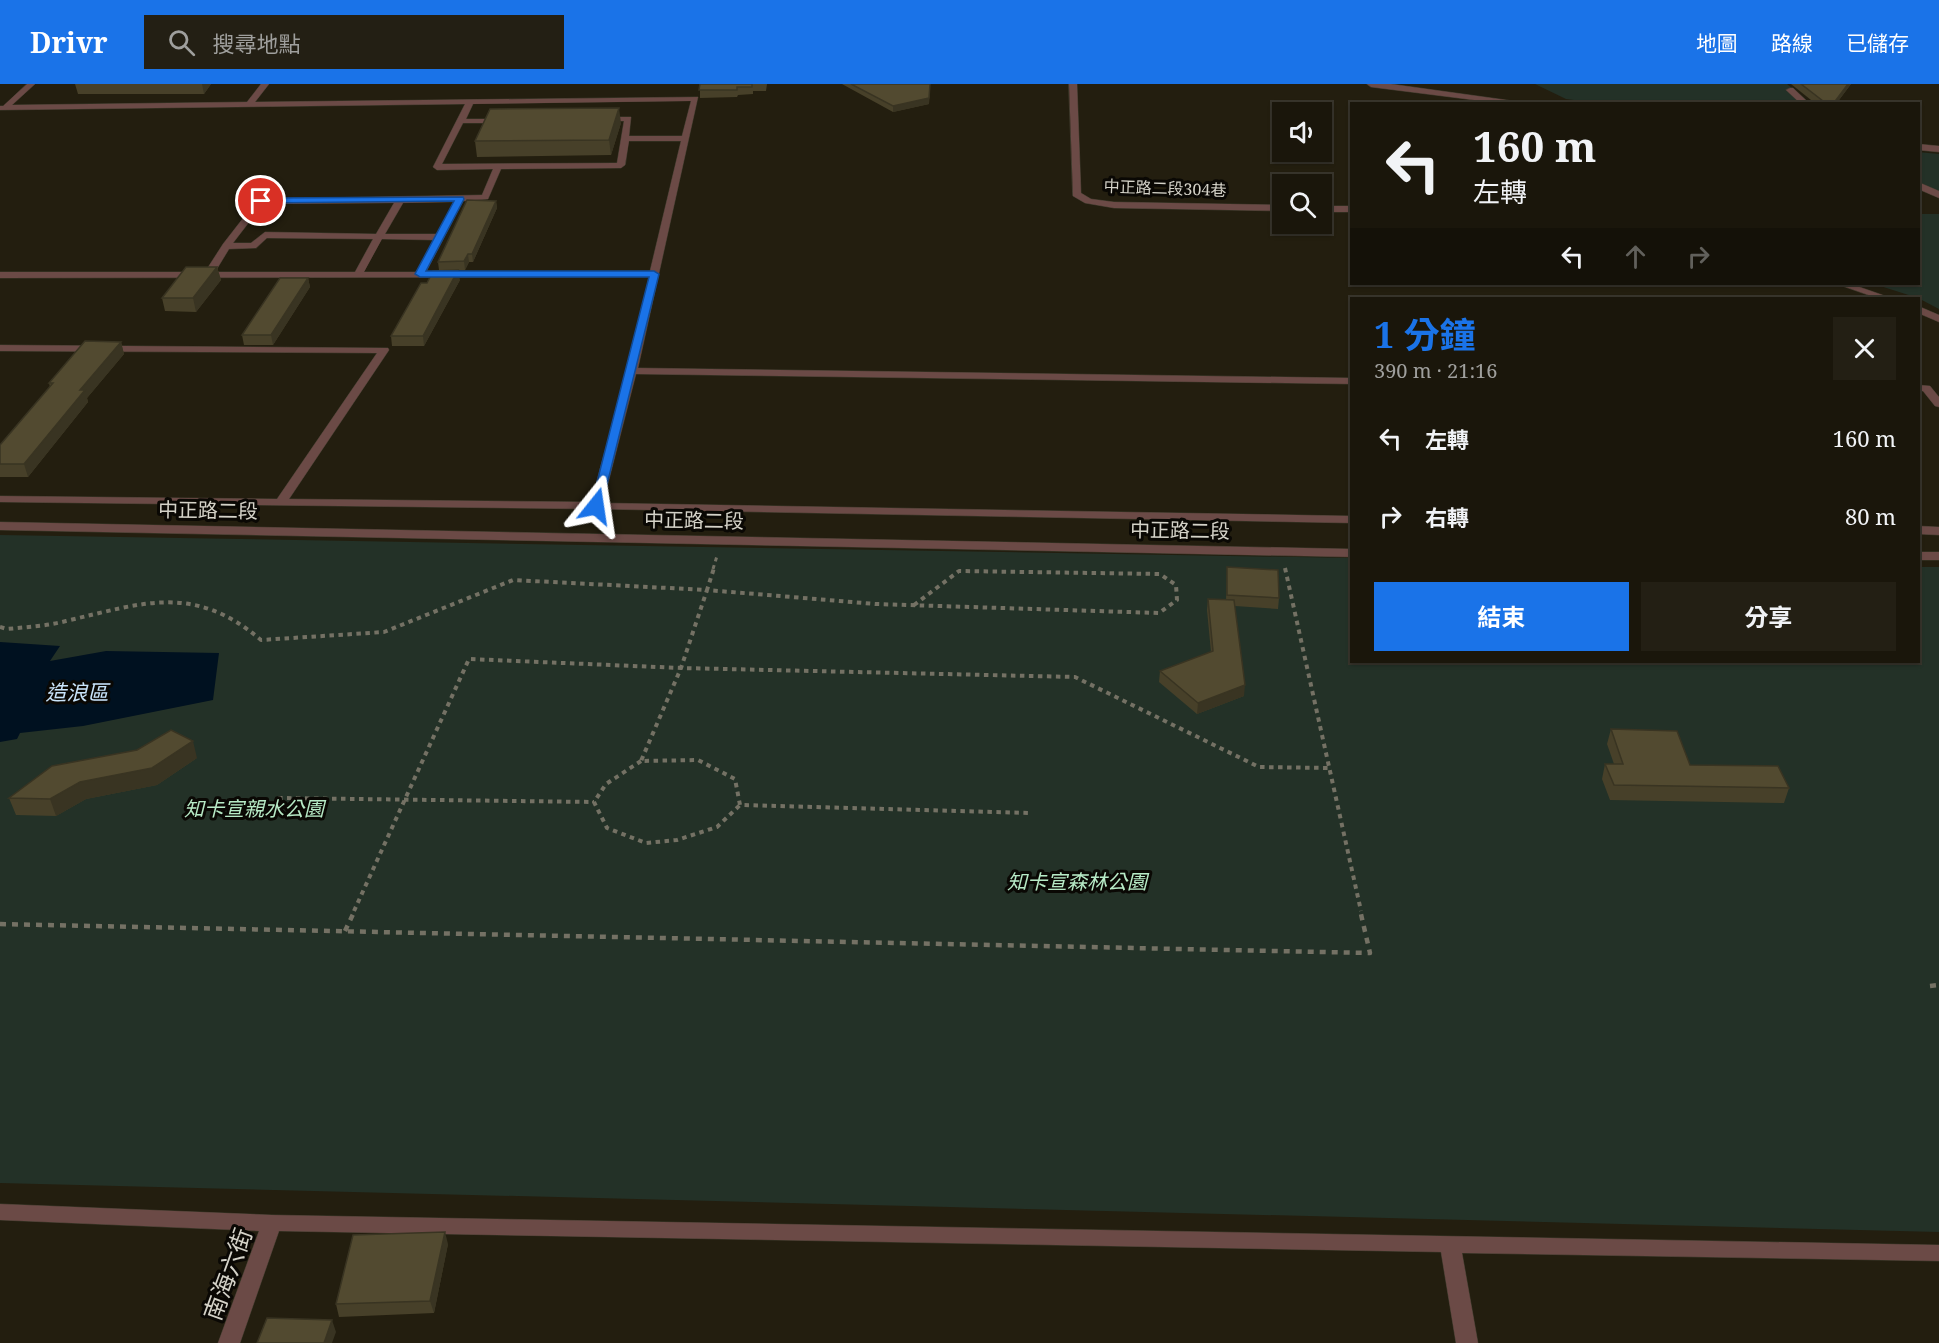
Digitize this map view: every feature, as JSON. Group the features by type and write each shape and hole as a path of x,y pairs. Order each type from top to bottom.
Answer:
{"street":[{"name":"中正路二段304巷","path":"1073,84 1076,194 1088,201 1114,205 1272,208"},
{"path":"1371,84 1508,102"},
{"path":"1920,147 1939,149"},
{"path":"1920,187 1939,195"},
{"path":"1332,209 1350,209"},
{"path":"1845,285 1883,297"},
{"path":"1920,310 1939,319"},
{"name":"中正路二段","path":"0,526 1350,553"},
{"path":"1920,556 1939,556"},
{"path":"0,1212 272,1223 1939,1253"},
{"name":"南海六街","path":"229,1343 272,1223"},
{"path":"1450,1244 1467,1343"}],"lane":[{"path":"3,108 31,84"},
{"path":"249,105 265,84"},
{"path":"1791,90 1804,102"},
{"path":"3,108 695,99 632,371 596,506"},
{"path":"470,102 437,167 621,165 628,119 594,119"},
{"path":"459,121 516,120"},
{"path":"625,139 686,138"},
{"path":"208,275 226,246 261,201 485,197 498,166"},
{"path":"420,274 460,199"},
{"path":"358,274 400,200"},
{"path":"226,246 253,246 265,236 440,237"},
{"path":"0,275 654,274"},
{"path":"0,348 384,350 281,502"},
{"path":"632,371 1350,381"},
{"path":"1920,388 1926,388 1939,404"},
{"path":"0,499 596,506 1350,520"},
{"path":"1920,530 1939,531"}],"path":[{"path":"641,761 681,668 723,540"},
{"path":"0,924 1370,952 1282,552"},
{"path":"0,627 7,629 58,623 124,606 174,602 212,608 243,622 261,640 384,633 513,580 707,590 746,595 914,605 1159,613 1177,600 1176,585 1160,574 959,571 914,605"},
{"path":"345,931 469,659 681,668 1075,677 1259,767 1329,768"},
{"path":"594,802 606,784 641,761 698,760 735,779 740,805"},
{"path":"278,798 594,802"},
{"path":"594,802 607,828 646,843 677,840 717,827 740,805 1029,813"},
{"path":"1930,986 1939,986"}],"green space":[{"path":"1535,84 1787,84 1809,102 1589,102 1566,99"},
{"path":"1920,152 1939,154 1939,193 1920,184"},
{"path":"1920,214 1939,214 1939,309 1920,297 1877,285 1920,285"},
{"name":"知卡宣森林公園","path":"0,535 1350,558 1350,663 1920,663 1920,567 1939,567 1939,1232 0,1183"}],"water":[{"name":"造浪區","path":"0,642 60,646 50,661 106,651 219,653 213,700 83,726 20,733 17,739 0,742"}],"building":[{"path":"700,84 752,84 752,87 737,87 737,90 699,90"},
{"path":"851,84 930,84 929,98 893,106"},
{"path":"1801,84 1848,84 1834,102 1824,102"},
{"path":"619,108 609,140 475,141 490,109"},
{"path":"467,200 496,201 472,254 468,254 464,261 438,262"},
{"path":"186,267 217,267 193,298 162,298"},
{"path":"458,270 423,336 391,336 421,283 427,283 433,271"},
{"path":"280,278 308,278 271,335 242,335"},
{"path":"85,341 121,342 80,390 85,390 24,464 0,464 0,445 53,383 49,383"},
{"path":"1227,567 1278,570 1279,598 1227,595"},
{"path":"1208,599 1234,600 1245,685 1198,703 1160,671 1213,651"},
{"path":"1611,729 1677,731 1690,765 1778,766 1789,788 1614,785 1605,764 1623,764"},
{"path":"171,730 193,741 152,768 80,782 50,799 9,798 52,766 137,750"},
{"path":"445,1232 430,1301 336,1304 353,1235"},
{"path":"267,1318 332,1320 324,1343 257,1343"}],"route":[{"path":"261,201 460,199 420,274 654,274 632,371 596,506"}],"park label":[{"name":"知卡宣親水公園","path":"254,808"}]}
